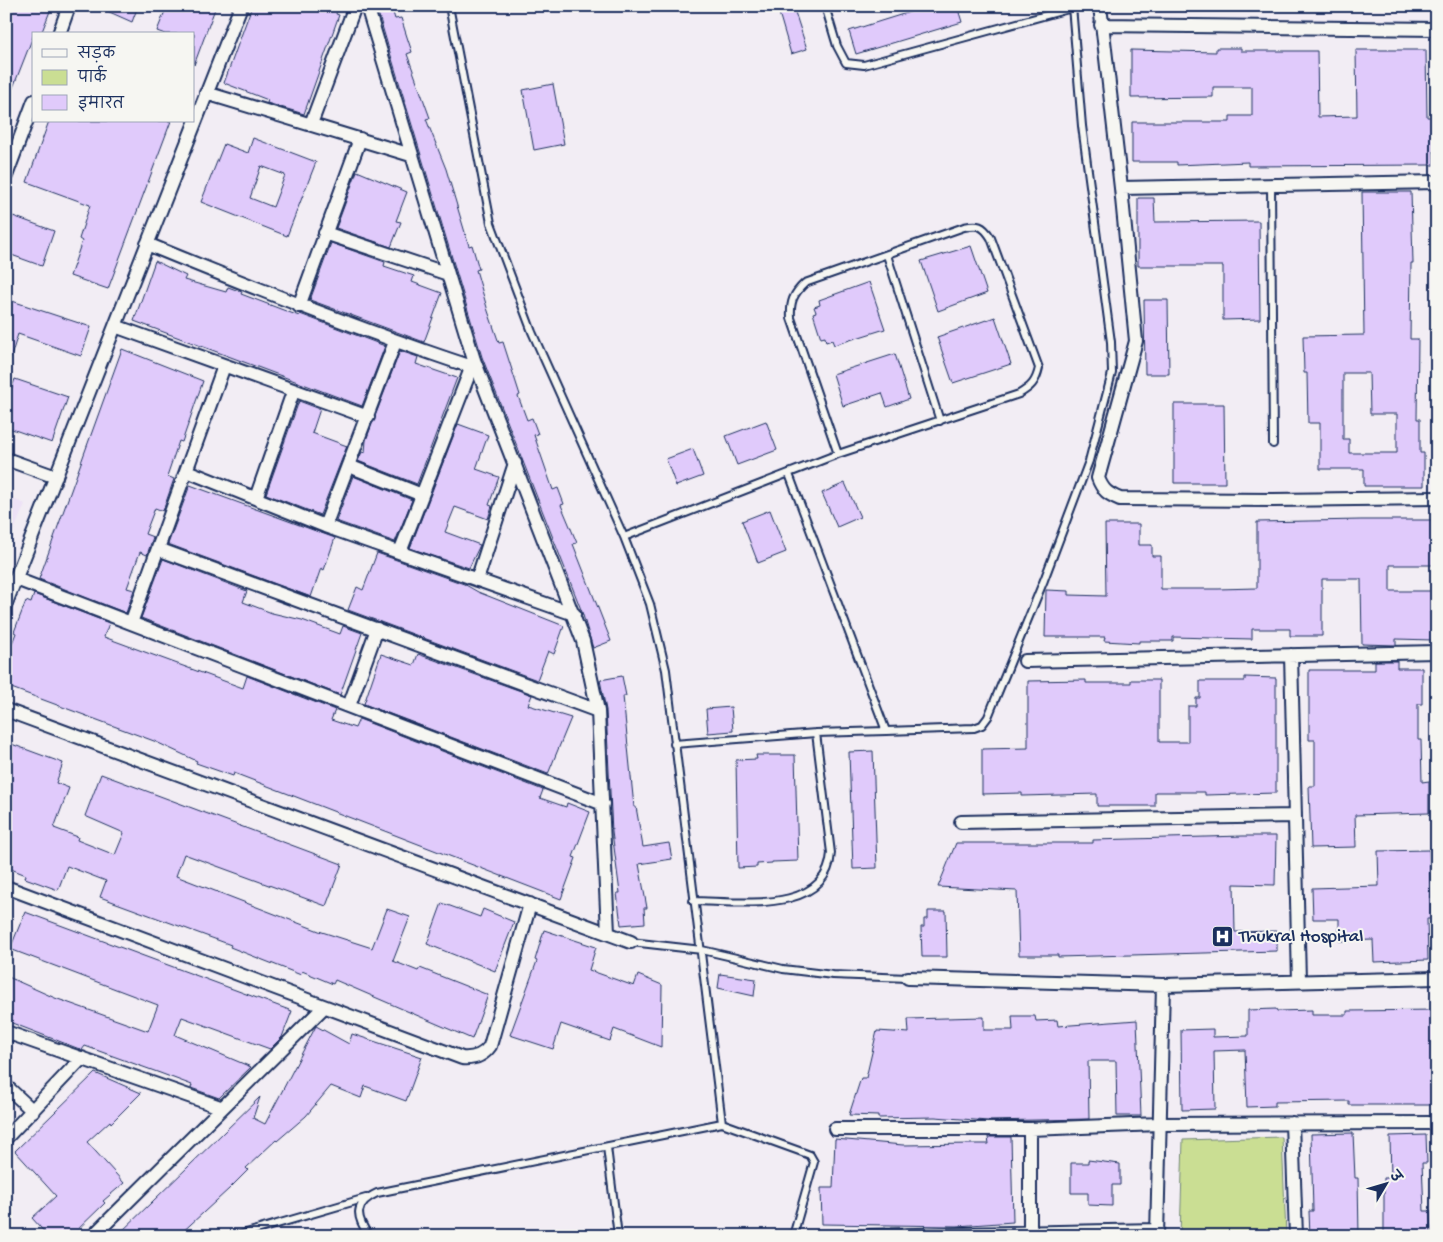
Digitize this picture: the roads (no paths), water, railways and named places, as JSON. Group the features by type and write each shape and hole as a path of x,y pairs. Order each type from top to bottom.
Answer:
{"street":[{"path":"60,32 69,6"},
{"path":"195,121 242,6"},
{"path":"311,124 356,6"},
{"path":"367,6 448,274 473,364 515,463 583,641 598,711 608,933"},
{"path":"1100,6 1136,341 1098,478 1102,489 1109,495 1120,499 1437,498"},
{"path":"1101,25 1437,29"},
{"path":"206,93 411,155"},
{"path":"6,176 32,106"},
{"path":"6,603 195,122"},
{"path":"299,306 360,139"},
{"path":"1121,188 1437,182"},
{"path":"325,233 448,274"},
{"path":"147,244 299,306 396,342 473,364"},
{"path":"115,326 293,392 368,417"},
{"path":"325,526 396,342"},
{"path":"400,552 473,364"},
{"path":"131,623 224,366"},
{"path":"256,498 293,392"},
{"path":"6,459 56,477"},
{"path":"476,580 515,463"},
{"path":"349,466 422,495"},
{"path":"187,471 325,526 574,614"},
{"path":"158,549 598,711"},
{"path":"16,579 603,804"},
{"path":"349,706 376,629"},
{"path":"1025,661 1437,652"},
{"path":"1291,655 1299,981"},
{"path":"6,710 631,942"},
{"path":"961,822 1295,816"},
{"path":"6,887 323,1008 462,1058 473,1059 486,1052 490,1046 530,904"},
{"path":"908,978 1163,985 1437,978"},
{"path":"869,1236 1157,1233 1163,985"},
{"path":"93,1236 220,1107 323,1008"},
{"path":"6,1032 220,1107"},
{"path":"6,1138 33,1112 82,1058"},
{"path":"6,1086 33,1112"},
{"path":"1292,1123 1296,1236"},
{"path":"835,1129 1030,1130 1159,1124 1437,1123"},
{"path":"1030,1130 1030,1235"}],"lane":[{"path":"449,6 491,222 532,332 624,537 650,604 666,670 693,901 702,950 722,1123"},
{"path":"674,744 816,733 974,728 982,725 988,717 1044,580 1086,470 1112,373 1111,342 1082,126 1072,7 864,65 846,63 836,46 825,6"},
{"path":"1271,185 1273,444"},
{"path":"624,537 838,454 1019,394 1031,387 1037,379 1039,368 991,238 985,228 976,224 964,227 805,283 795,292 790,304 790,318 838,454"},
{"path":"887,255 940,421"},
{"path":"789,474 886,730"},
{"path":"693,901 776,901 795,898 810,889 827,870 831,853 816,733"},
{"path":"631,942 702,950 782,969 833,975 908,978"},
{"path":"236,1236 366,1198 377,1193 722,1123 810,1156 814,1162 793,1236"},
{"path":"607,1147 618,1236"},
{"path":"366,1198 360,1205 359,1213 361,1224 369,1236"}],"place":[{"name":"Thukral Hospital","path":"1223,937"}]}
